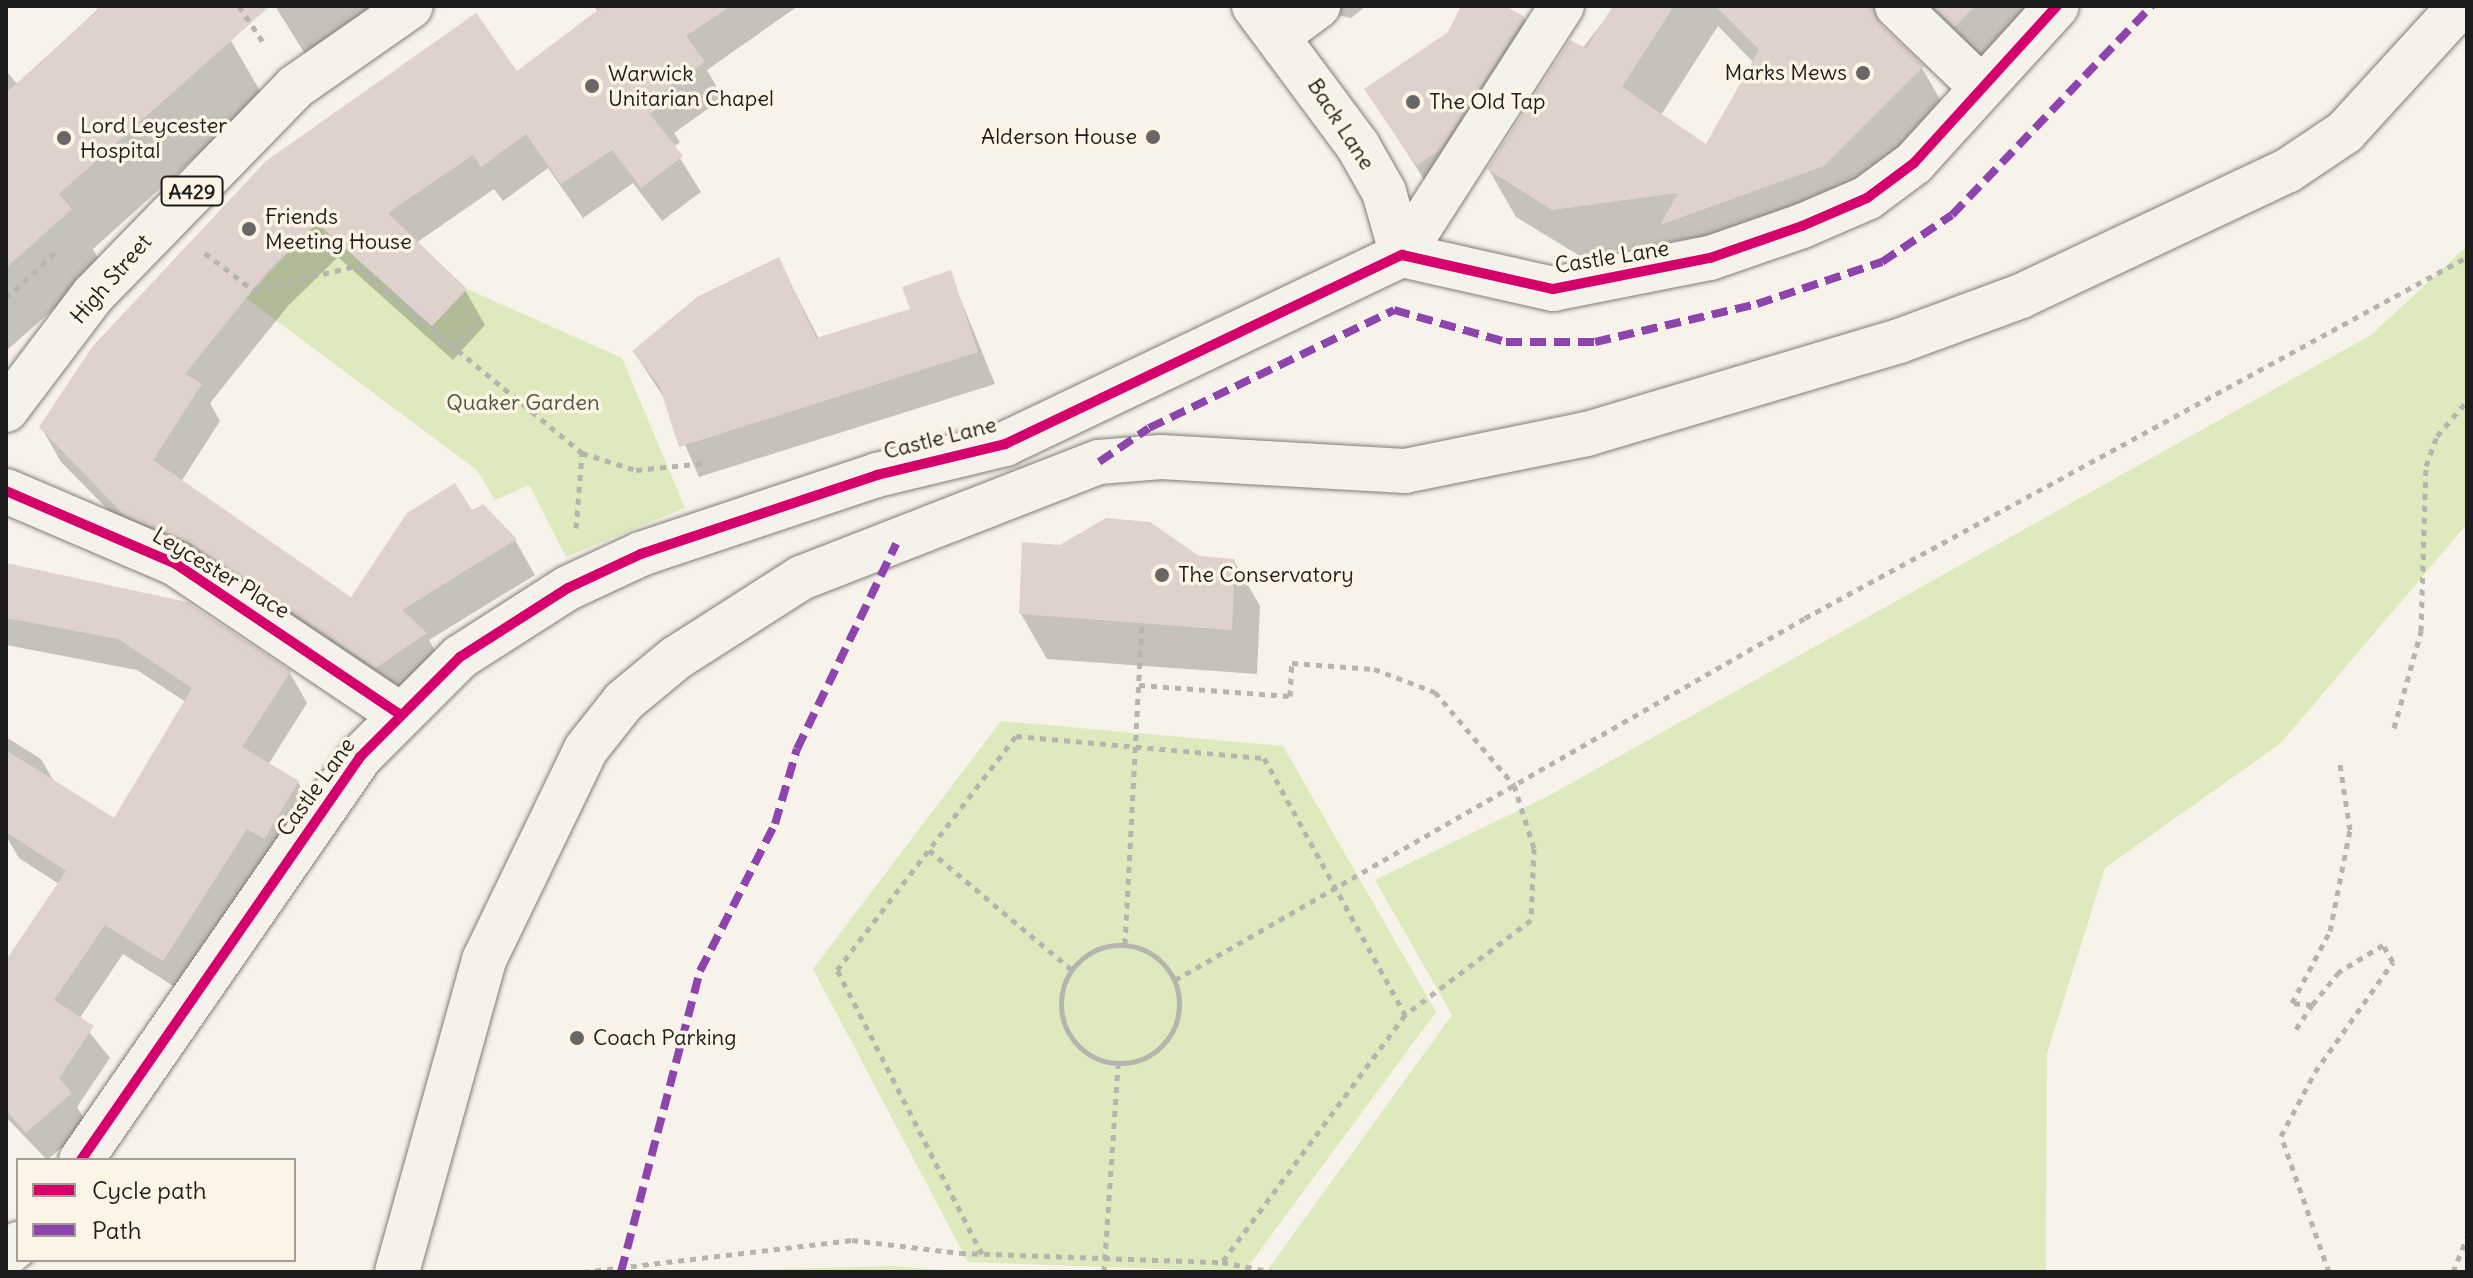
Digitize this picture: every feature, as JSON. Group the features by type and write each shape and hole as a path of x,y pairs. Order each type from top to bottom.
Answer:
{"street":[{"name":"High Street","path":"6,410 93,295 295,87 411,6"},
{"path":"1266,20 1318,6"},
{"path":"1402,255 1562,6"},
{"path":"1897,6 1979,85"},
{"name":"Castle Lane","path":"82,1158 360,757 471,649 606,570 877,475 1005,444 1402,255 1553,289 1710,258 1867,198 1914,163 1979,85 2057,6"},
{"path":"397,1272 484,960 586,749 624,701 676,658 801,578 1099,462 1161,457 1405,471 1587,434 1899,341 2021,296 2287,171 2356,123 2460,6"},
{"name":"Back Lane","path":"1266,20 1378,180 1402,255"},
{"name":"Leycester Place","path":"6,491 176,564 401,715"}],"path":[{"path":"194,244 253,290 356,266 452,349 582,453 636,470 705,463"},
{"path":"6,298 63,246"},
{"path":"1175,980 1335,883 2467,257"},
{"path":"452,349 479,318"},
{"path":"2394,728 2421,631 2426,466 2437,436 2467,401"},
{"path":"576,526 582,453"},
{"path":"1125,944 1138,747 1142,624"},
{"path":"1139,685 1290,696 1292,663 1374,669 1435,692 1514,785 1534,848 1531,920 1405,1015 1222,1262"},
{"path":"982,1254 837,970 1016,736 1264,758 1405,1015"},
{"path":"2312,1005 2292,1003 2330,931 2350,830 2340,764"},
{"path":"929,850 1071,969"},
{"path":"1125,944 1155,955 1175,980 1178,1019 1170,1038 1156,1052 1118,1064 1084,1051 1063,1021 1071,969 1095,950 1125,944"},
{"path":"2296,1029 2339,972 2383,945 2393,962 2315,1072 2281,1136 2329,1272"},
{"path":"1104,1272 1118,1064"},
{"path":"2453,1272 2467,1237"},
{"path":"583,1272 852,1240 982,1254 1222,1262 1273,1272"}],"green space":[{"name":"Quaker Garden","path":"302,209 431,326 467,289 622,358 685,508 566,557 529,485 495,500 477,470 246,298 303,237"},
{"path":"2467,246 2467,524 2281,743 2105,868 2047,1053 2046,1272 1266,1272 1452,1015 1375,880 1550,795 2371,335"},
{"path":"1001,721 1283,746 1436,1012 1244,1272 968,1262 813,969"},
{"path":"892,1266 969,1272 742,1272 743,1270"}],"building":[{"name":"Lord Leycester Hospital","path":"102,6 270,6 59,194 72,209 6,268 6,93"},
{"path":"603,6 731,6 686,36 705,62 654,98 661,106 650,114 683,156 641,188 612,150 561,184 526,134 481,167 473,155 388,213 467,289 432,326 317,223 268,271 185,374 202,384 153,460 351,597 407,513 455,483 472,510 483,504 517,539 402,610 427,633 376,668 190,543 124,515 39,427 92,347 266,161 476,13 517,71"},
{"path":"1461,6 1505,6 1525,17 1439,151 1416,166 1364,89 1448,32"},
{"path":"1613,6 1674,6 1622,87 1706,144 1759,50 1715,6 1873,6 1880,24 1924,66 1824,166 1660,225 1678,193 1552,210 1487,169 1570,40 1586,48"},
{"path":"1933,6 1975,6 1955,27"},
{"path":"779,257 816,338 910,309 902,287 951,270 978,352 679,447 659,385 632,351 697,297"},
{"path":"1106,518 1150,522 1199,556 1235,559 1232,630 1019,614 1022,542 1060,545"},
{"path":"6,563 187,602 291,671 242,747 299,781 264,839 247,829 163,961 105,925 54,1000 94,1026 59,1078 72,1093 26,1133 6,1110 6,960 66,871 6,832 6,750 114,818 192,688 118,639 6,618"}],"marked path":[{"path":"1099,462 1149,428 1394,310 1506,342 1595,342 1757,304 1882,262 1952,215 2152,6"},
{"path":"621,1272 700,971 775,824 797,749 896,544"}],"cycle path":[{"path":"82,1158 360,757 460,657 568,588 641,554 877,475 1005,444 1402,255 1553,289 1710,258 1802,226 1867,198 1914,163 2057,6"},
{"path":"6,491 176,564 401,715"}],"place":[{"name":"Marks Mews","path":"1863,73"},
{"name":"Warwick Unitarian Chapel","path":"592,86"},
{"name":"The Old Tap","path":"1413,102"},
{"name":"Alderson House","path":"1153,137"},
{"name":"Lord Leycester Hospital","path":"64,138"},
{"name":"Friends Meeting House","path":"249,229"},
{"name":"The Conservatory","path":"1162,575"},
{"name":"Coach Parking","path":"577,1038"}]}
